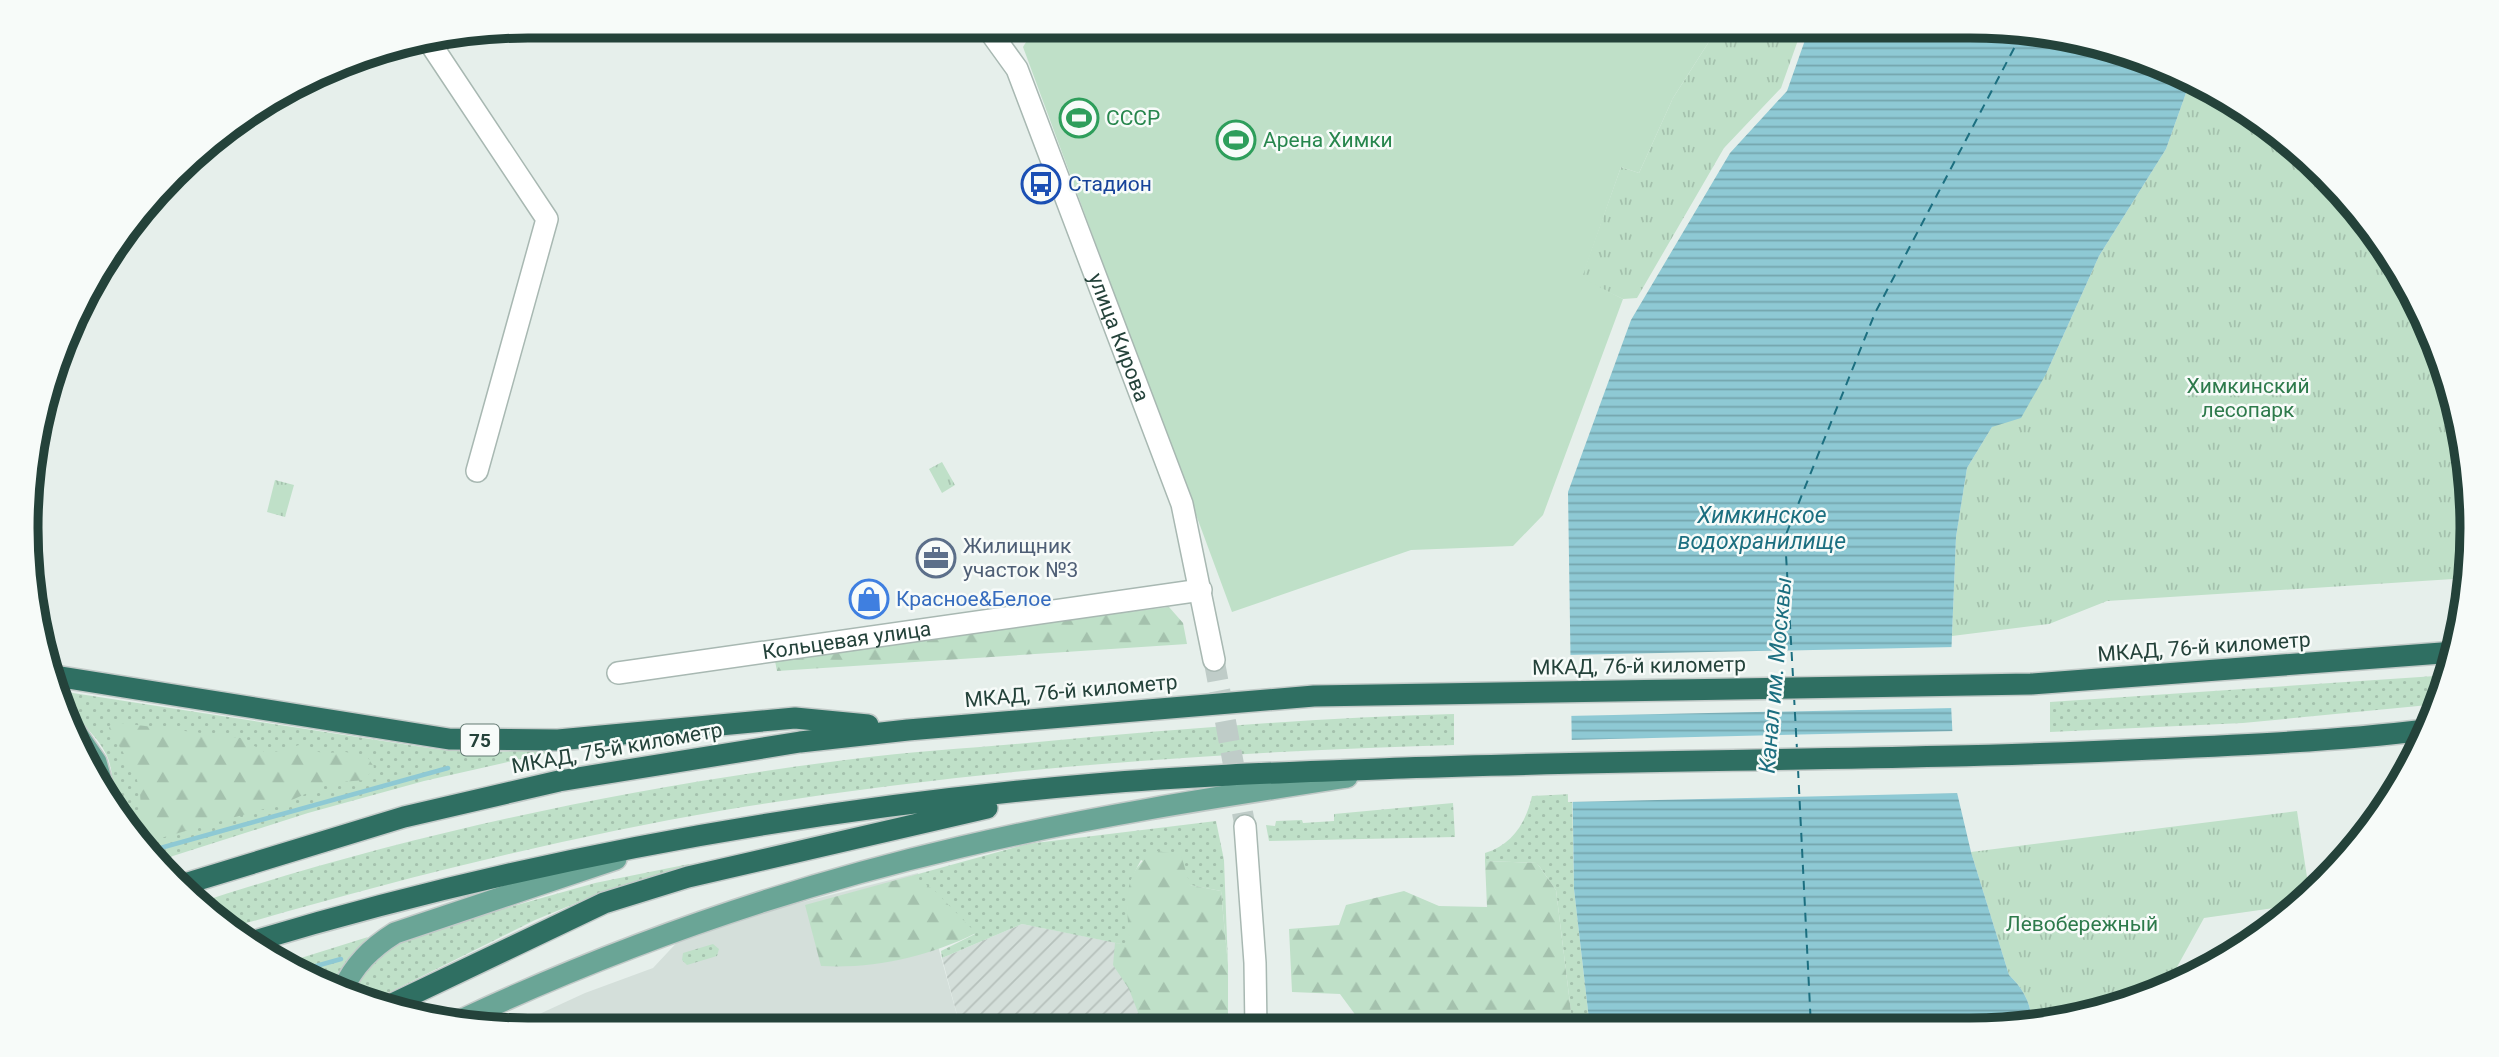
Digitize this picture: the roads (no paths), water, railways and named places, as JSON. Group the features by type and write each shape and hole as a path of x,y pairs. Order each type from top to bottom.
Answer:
{"highway":[{"name":"МКАД, 76-й километр","path":"908,730 1314,696 2031,684 2444,653"},
{"name":"75","path":"62,677 449,739 558,740 794,718 908,730"},
{"name":"МКАД, 75-й километр","path":"190,882 404,817 559,781 800,742 908,730"},
{"path":"261,939 426,893 673,841 892,807 1095,784 1409,768 2032,755 2242,745 2416,731"},
{"path":"399,1001 604,903 688,877 1095,784"}],"main road":[{"path":"473,1015 621,950 852,875 962,846 1094,820 1409,768"},
{"path":"346,983 357,964 375,946 395,933 673,841"}],"street":[{"name":"улица Кирова","path":"995,38 1017,69 1182,504 1214,660"},
{"path":"433,48 547,219 477,471"},
{"name":"Кольцевая улица","path":"618,673 1201,590"},
{"path":"1245,826 1255,963 1255,1018"}],"water":[{"name":"Химкинское водохранилище","path":"1806,38 1970,38 2034,43 2097,55 2187,89 2166,149 2099,256 2046,374 2021,418 1992,427 1967,468 1956,537 1950,684 1955,784 1971,852 2009,975 2026,998 2031,1014 1970,1018 1589,1018 1574,889 1568,492 1631,320 1730,153 1787,91"}],"waterway":[{"path":"157,849 448,768"},
{"path":"311,967 341,959"}],"tunnel":[{"path":"1214,660 1245,826"}],"place":[{"name":"СССР","path":"1079,118"},
{"name":"Арена Химки","path":"1236,140"},
{"name":"Стадион","path":"1041,184"},
{"name":"Жилищник участок №3","path":"936,558"},
{"name":"Красное&Белое","path":"869,599"}],"park label":[{"name":"Химкинский лесопарк","path":"2248,398"},
{"name":"Левобережный","path":"2082,924"}],"water label":[{"name":"Канал им. Москвы","path":"1775,675"}]}
